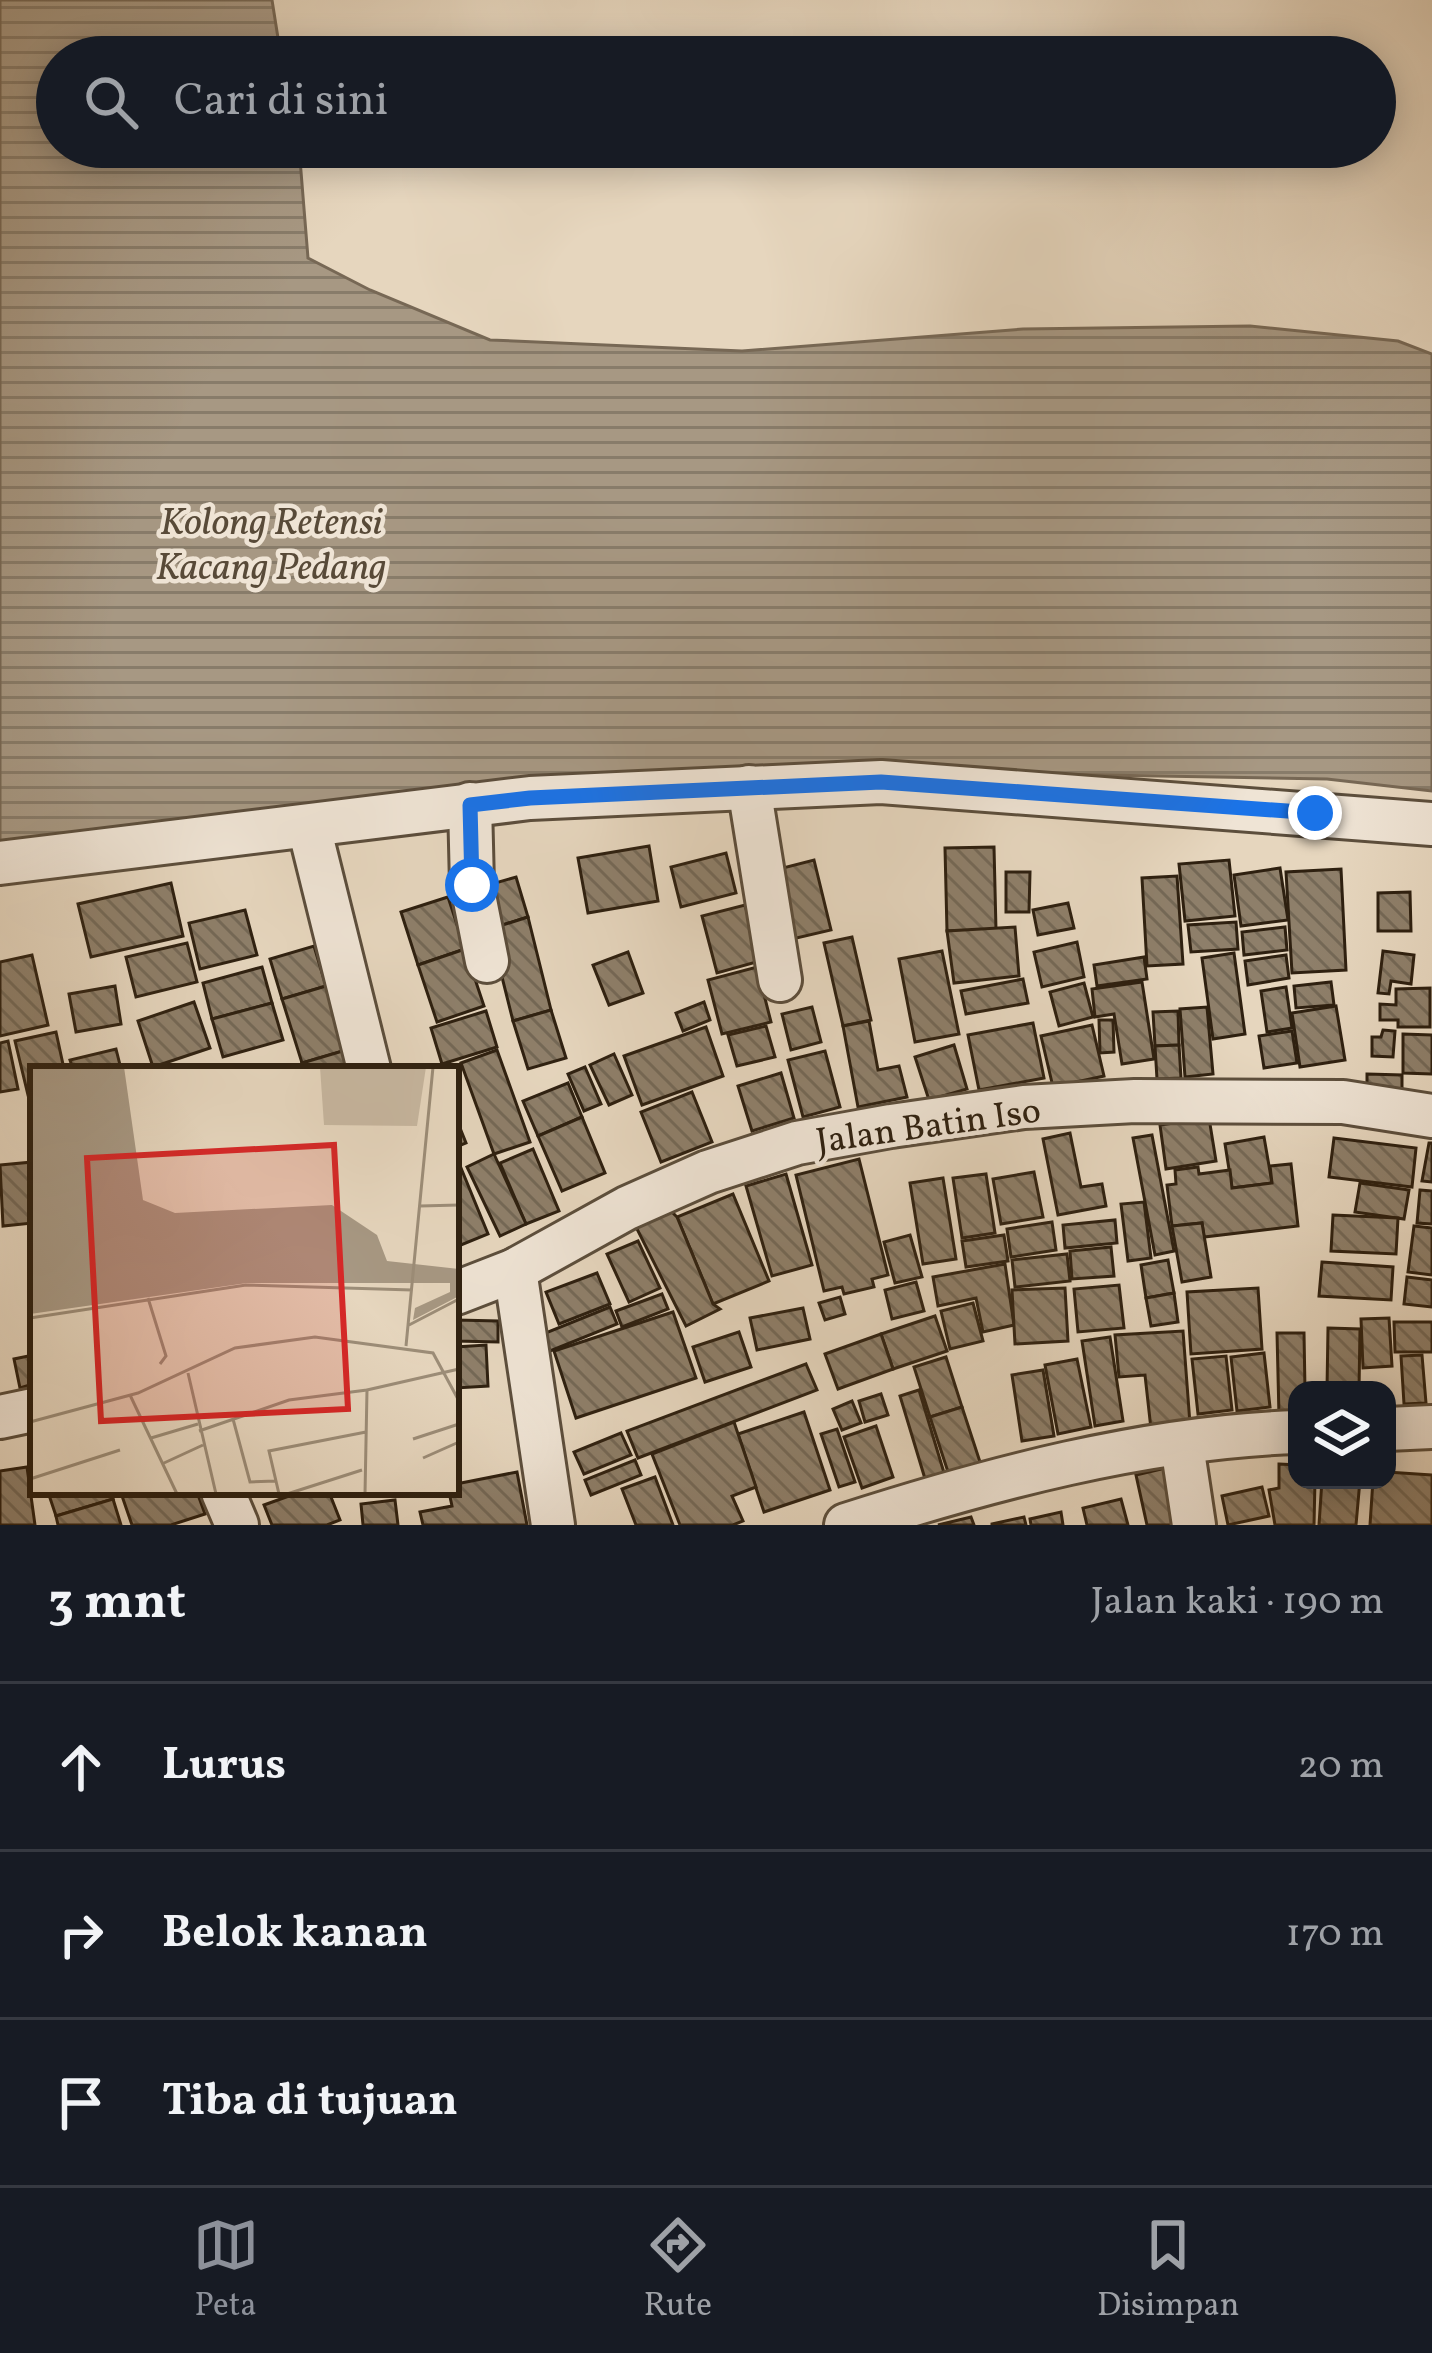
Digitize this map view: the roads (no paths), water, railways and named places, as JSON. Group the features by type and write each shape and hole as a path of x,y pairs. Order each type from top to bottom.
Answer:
{"street":[{"path":"0,862 470,805 881,782 1432,824"},
{"path":"748,787 780,980"},
{"path":"470,805 472,885 487,961"},
{"path":"309,827 368,1066"},
{"name":"Jalan Batin Iso","path":"459,1292 515,1270 628,1208 708,1172 797,1143 891,1126 1024,1107 1135,1101 1343,1102 1432,1116"},
{"path":"515,1270 553,1525"},
{"path":"0,1418 30,1411"},
{"path":"1396,1429 1432,1427"},
{"path":"846,1525 1052,1470 1182,1444 1288,1433"},
{"path":"1182,1444 1194,1525"},
{"path":"224,1495 237,1525"}],"water":[{"name":"Kolong Retensi Kacang Pedang","path":"0,0 272,0 278,36 36,36 36,168 301,168 308,258 370,290 490,340 742,351 1023,329 1250,326 1398,341 1432,354 1432,791 1327,779 884,771 0,845"}]}
